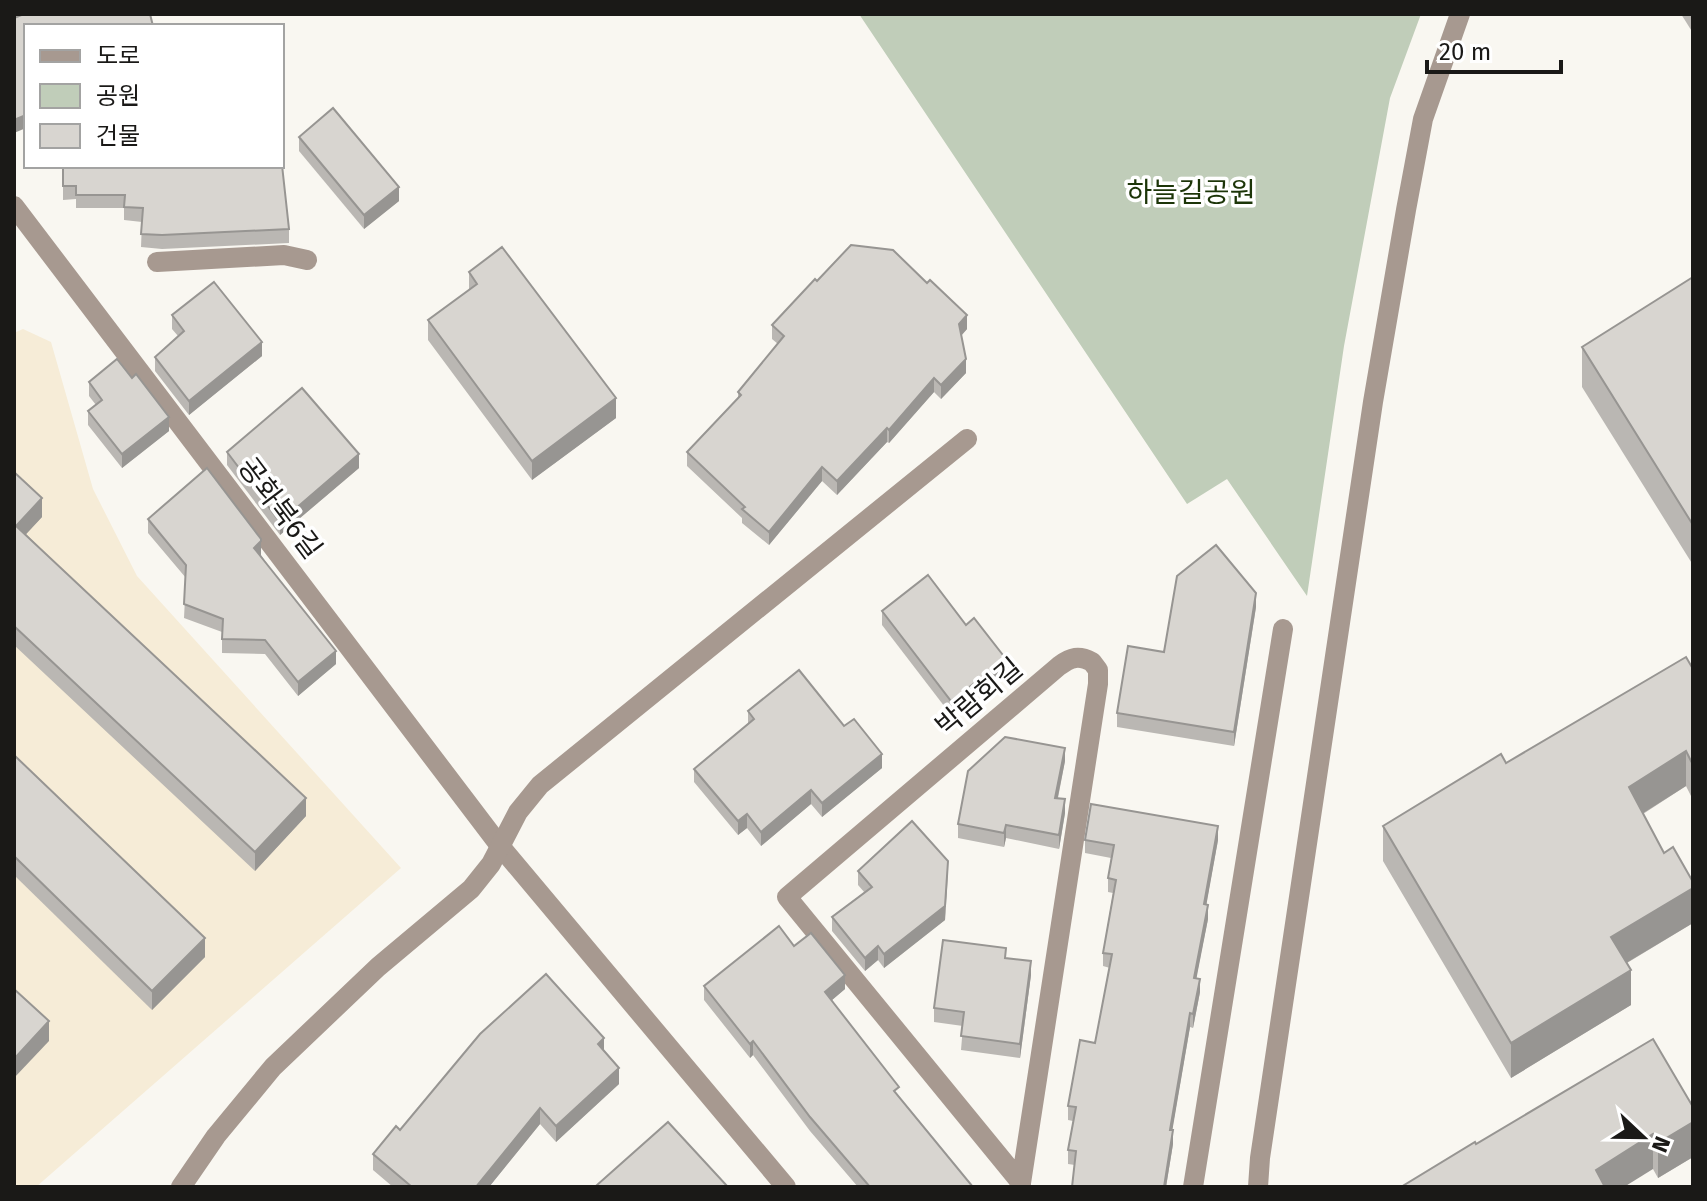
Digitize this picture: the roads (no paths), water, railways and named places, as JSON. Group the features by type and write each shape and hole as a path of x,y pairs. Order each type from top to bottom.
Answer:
{"street":[{"path":"1258,1187 1343,600 1395,269 1423,119 1460,14"},
{"name":"공화북6길","path":"14,206 500,846"},
{"path":"157,262 284,255 307,260"},
{"path":"181,1187 216,1136 273,1067 378,967 471,889 491,864 518,812 540,785 967,439"},
{"path":"1193,1187 1283,629"},
{"name":"박람회길","path":"1071,657 1080,657 1092,662 1099,679 1021,1185 787,897 1059,666 1071,657"},
{"path":"500,846 786,1187"}],"park label":[{"name":"하늘길공원","path":"1191,192"}]}
